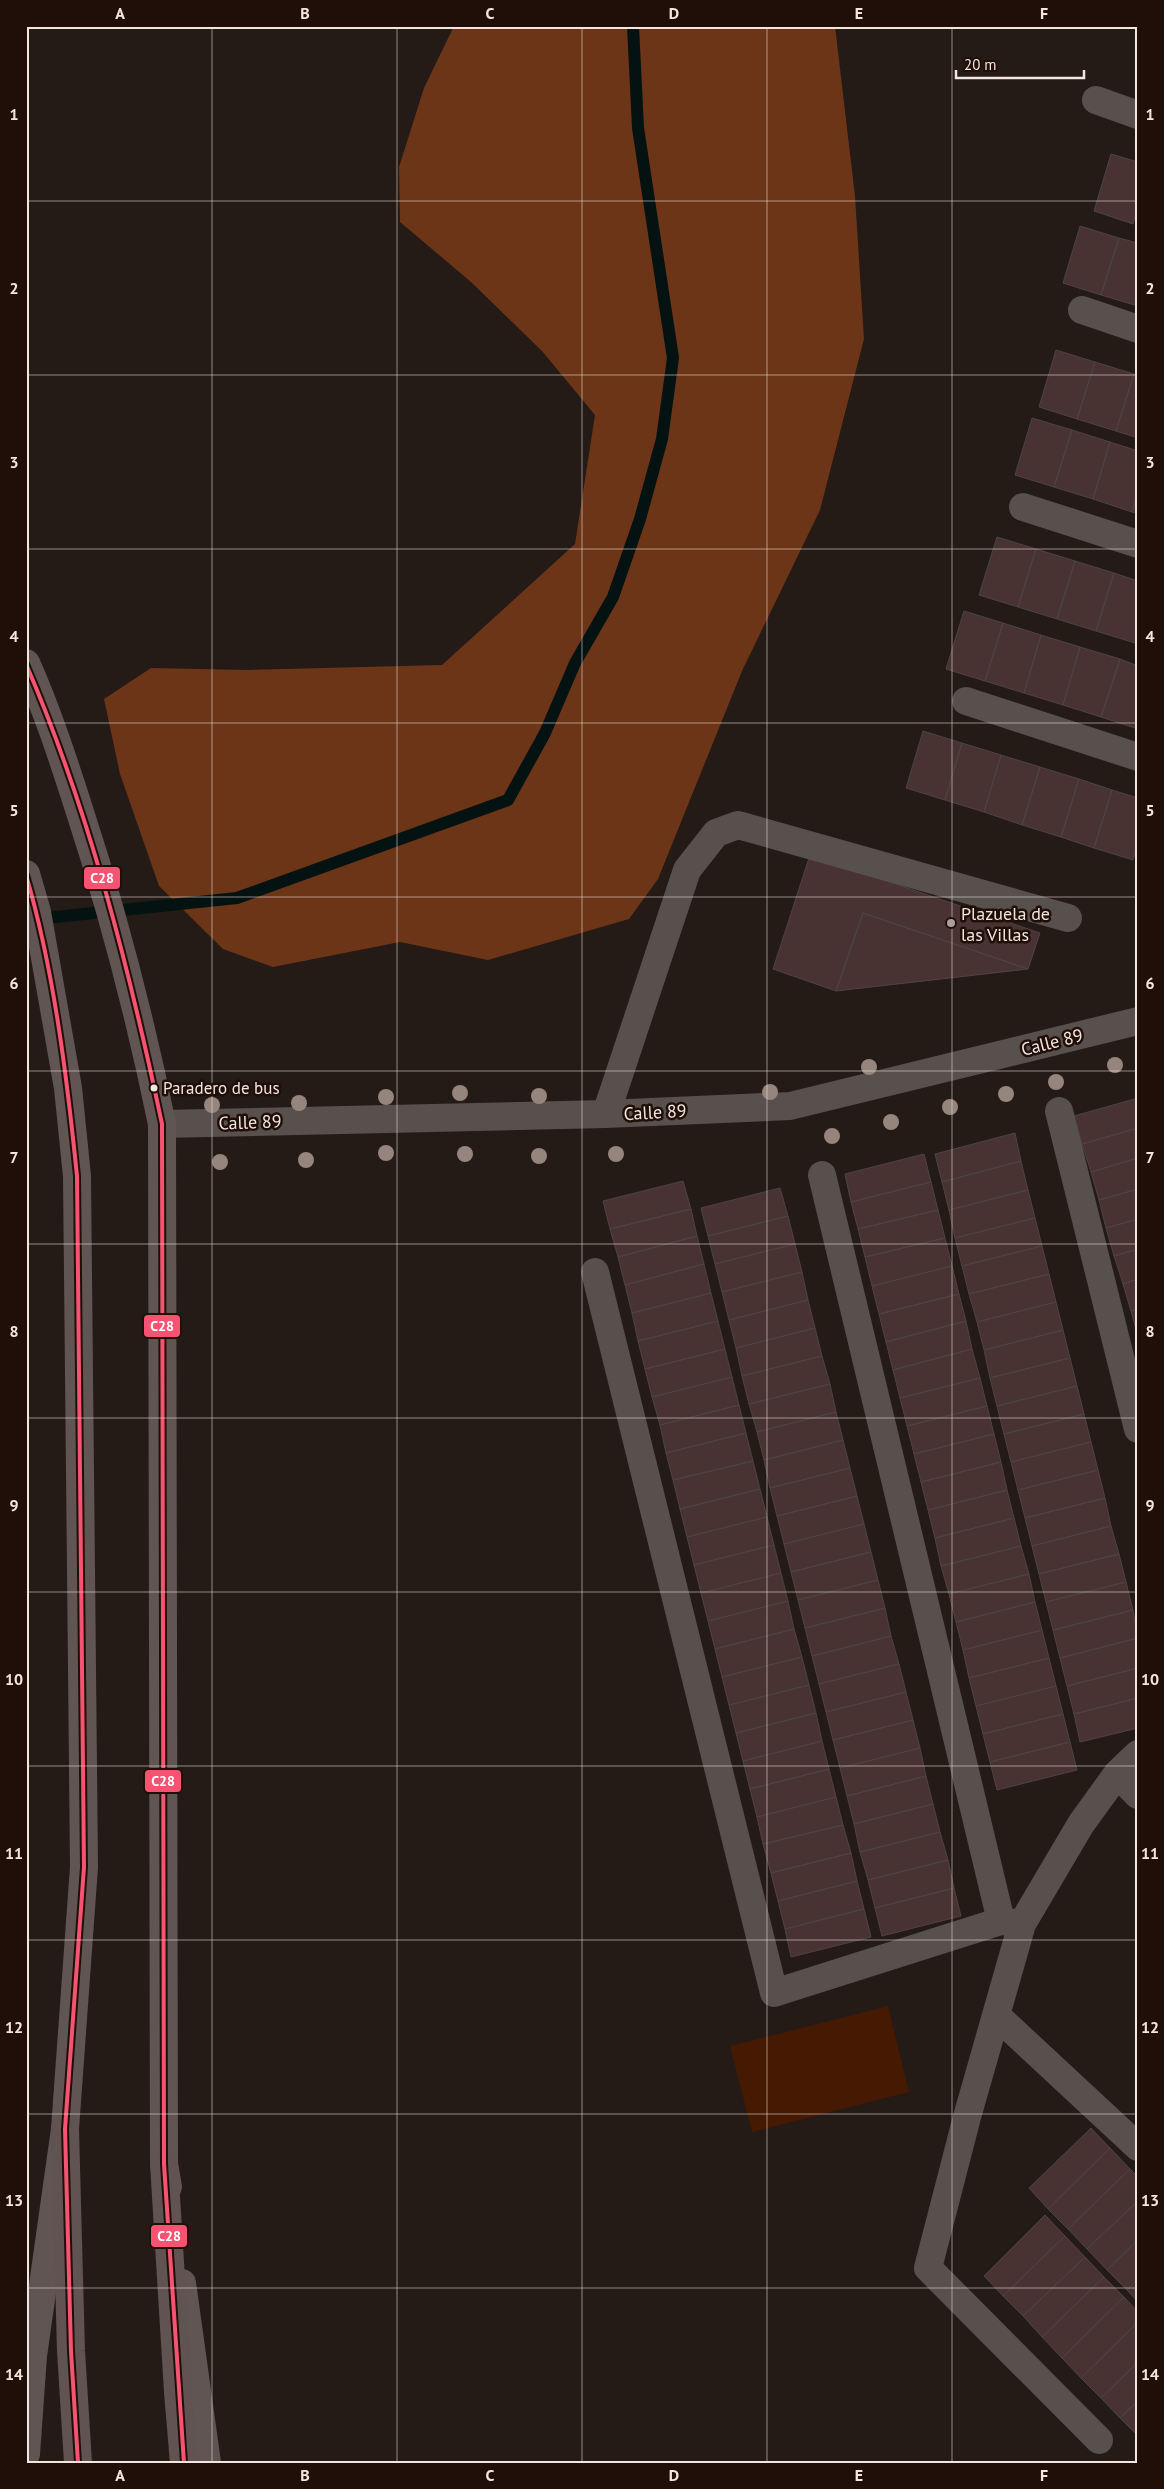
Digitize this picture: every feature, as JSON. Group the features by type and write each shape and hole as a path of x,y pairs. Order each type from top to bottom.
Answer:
{"highway":[{"path":"65,2129 71,2351 78,2463"},
{"path":"164,2164 184,2463"}],"main road":[{"path":"26,662 47,711 104,886 144,1035 162,1124 164,2164 207,2463"},
{"path":"26,874 32,915 68,1088 77,1176 84,1867 65,2129 33,2356 26,2454"}],"street":[{"path":"1096,100 1138,115"},
{"path":"1082,310 1138,328"},
{"path":"1023,507 1138,544"},
{"path":"966,701 1138,757"},
{"path":"606,1114 687,870 716,833 738,824 1068,918"},
{"name":"Calle 89","path":"162,1124 606,1114 790,1106 1138,1021"},
{"path":"1059,1111 1138,1429"},
{"path":"822,1175 1012,1922 997,2016 967,2117 928,2268 1099,2440"},
{"path":"595,1272 774,1993 1012,1922 1117,1774 1138,1754"},
{"path":"1117,1774 1138,1795"},
{"path":"997,2016 1138,2147"}],"shaded area":[{"path":"454,26 835,26 855,196 864,339 820,510 742,671 658,879 629,919 488,960 400,942 273,967 223,949 159,886 120,774 104,699 151,668 248,670 442,665 575,544 595,415 542,351 471,282 400,222 399,167 424,88"},
{"path":"888,2006 909,2092 752,2132 730,2046"}],"building":[{"path":"1111,154 1138,162 1138,207 1133,224 1094,211"},
{"path":"1080,226 1119,238 1101,295 1063,283"},
{"path":"1119,238 1138,243 1138,306 1101,295"},
{"path":"1056,350 1095,362 1077,419 1039,407"},
{"path":"1095,362 1134,374 1116,431 1077,419"},
{"path":"1134,374 1138,376 1138,438 1116,431"},
{"path":"1032,418 1072,430 1054,487 1015,475"},
{"path":"1072,430 1110,442 1093,499 1054,487"},
{"path":"1110,442 1138,451 1138,491 1132,512 1093,499"},
{"path":"1138,491 1138,514 1132,512"},
{"path":"997,537 1036,549 1018,607 979,595"},
{"path":"1036,549 1075,561 1057,619 1018,607"},
{"path":"1075,561 1114,573 1096,631 1057,619"},
{"path":"1114,573 1138,581 1138,634 1135,643 1096,631"},
{"path":"964,611 1003,623 985,681 946,669"},
{"path":"1003,623 1041,635 1024,693 985,681"},
{"path":"1041,635 1080,647 1063,705 1024,693"},
{"path":"1080,647 1120,659 1101,717 1063,705"},
{"path":"1120,659 1138,666 1138,717 1135,728 1101,717"},
{"path":"923,731 962,743 945,800 906,788"},
{"path":"962,743 1001,755 984,812 945,800"},
{"path":"1001,755 1040,767 1022,825 984,812"},
{"path":"1040,767 1079,779 1061,837 1022,825"},
{"path":"1079,779 1112,790 1094,848 1061,837"},
{"path":"1112,790 1138,798 1138,844 1133,860 1094,848"},
{"name":"Plazuela de las Villas","path":"810,855 1040,933 1028,969 863,913 836,991 773,969"},
{"path":"863,913 1028,969 836,991"},
{"path":"1138,1098 1138,1128 1082,1144 1074,1116"},
{"path":"1138,1128 1138,1158 1091,1172 1082,1144"},
{"path":"1015,1133 1021,1161 942,1182 935,1154"},
{"path":"924,1154 931,1182 851,1202 845,1174"},
{"path":"1138,1158 1138,1189 1099,1200 1091,1172"},
{"path":"1021,1161 1028,1190 949,1210 942,1182"},
{"path":"683,1181 691,1209 610,1229 603,1201"},
{"path":"931,1182 938,1210 858,1229 851,1202"},
{"path":"780,1188 788,1216 708,1236 701,1208"},
{"path":"1138,1189 1138,1219 1106,1228 1099,1200"},
{"path":"1028,1190 1035,1218 955,1238 949,1210"},
{"path":"691,1209 697,1236 618,1257 610,1229"},
{"path":"938,1210 945,1238 865,1257 858,1229"},
{"path":"788,1216 795,1244 715,1264 708,1236"},
{"path":"1035,1218 1042,1246 962,1266 955,1238"},
{"path":"1138,1219 1138,1249 1114,1256 1106,1228"},
{"path":"697,1236 704,1264 625,1285 618,1257"},
{"path":"945,1238 952,1266 872,1286 865,1257"},
{"path":"795,1244 802,1272 722,1292 715,1264"},
{"path":"1042,1246 1049,1274 969,1294 962,1266"},
{"path":"1138,1249 1138,1279 1123,1284 1114,1256"},
{"path":"704,1264 711,1293 632,1313 625,1285"},
{"path":"952,1266 959,1294 879,1314 872,1286"},
{"path":"802,1272 808,1300 729,1320 722,1292"},
{"path":"1049,1274 1056,1302 977,1322 969,1294"},
{"path":"1138,1279 1138,1309 1131,1311 1123,1284"},
{"path":"711,1293 718,1321 638,1341 632,1313"},
{"path":"959,1294 966,1321 886,1342 879,1314"},
{"path":"808,1300 815,1328 736,1348 729,1320"},
{"path":"1056,1302 1063,1330 984,1350 977,1322"},
{"path":"1138,1309 1138,1337 1131,1311"},
{"path":"718,1321 725,1349 645,1369 638,1341"},
{"path":"966,1321 972,1349 893,1370 886,1342"},
{"path":"815,1328 822,1356 742,1376 736,1348"},
{"path":"1063,1330 1070,1358 990,1378 984,1350"},
{"path":"725,1349 732,1377 652,1397 645,1369"},
{"path":"972,1349 980,1378 900,1398 893,1370"},
{"path":"822,1356 830,1384 749,1404 742,1376"},
{"path":"1070,1358 1077,1386 997,1406 990,1378"},
{"path":"732,1377 739,1405 660,1425 652,1397"},
{"path":"980,1378 987,1406 907,1426 900,1398"},
{"path":"830,1384 836,1412 757,1432 749,1404"},
{"path":"1077,1386 1084,1414 1004,1434 997,1406"},
{"path":"739,1405 746,1433 666,1453 660,1425"},
{"path":"987,1406 994,1434 914,1454 907,1426"},
{"path":"836,1412 843,1440 764,1460 757,1432"},
{"path":"1084,1414 1091,1442 1011,1462 1004,1434"},
{"path":"746,1433 753,1461 673,1480 666,1453"},
{"path":"994,1434 1001,1462 921,1482 914,1454"},
{"path":"843,1440 850,1468 770,1488 764,1460"},
{"path":"1091,1442 1098,1470 1018,1490 1011,1462"},
{"path":"753,1461 760,1489 680,1509 673,1480"},
{"path":"1001,1462 1007,1490 928,1510 921,1482"},
{"path":"850,1468 857,1496 777,1516 770,1488"},
{"path":"1098,1470 1105,1498 1025,1518 1018,1490"},
{"path":"760,1489 767,1517 687,1537 680,1509"},
{"path":"1007,1490 1014,1518 935,1538 928,1510"},
{"path":"857,1496 864,1524 784,1544 777,1516"},
{"path":"1105,1498 1111,1526 1032,1546 1025,1518"},
{"path":"767,1517 774,1545 694,1565 687,1537"},
{"path":"1014,1518 1021,1546 941,1566 935,1538"},
{"path":"864,1524 871,1552 791,1572 784,1544"},
{"path":"1111,1526 1119,1554 1039,1574 1032,1546"},
{"path":"774,1545 781,1573 701,1593 694,1565"},
{"path":"1021,1546 1029,1574 949,1594 941,1566"},
{"path":"871,1552 878,1580 798,1600 791,1572"},
{"path":"1119,1554 1126,1582 1046,1602 1039,1574"},
{"path":"781,1573 788,1601 708,1621 701,1593"},
{"path":"1029,1574 1035,1602 956,1622 949,1594"},
{"path":"878,1580 885,1608 805,1628 798,1600"},
{"path":"1126,1582 1133,1610 1053,1630 1046,1602"},
{"path":"788,1601 794,1629 715,1649 708,1621"},
{"path":"1035,1602 1042,1630 963,1650 956,1622"},
{"path":"885,1608 891,1636 812,1656 805,1628"},
{"path":"1133,1610 1138,1638 1060,1658 1053,1630"},
{"path":"794,1629 802,1657 722,1677 715,1649"},
{"path":"1042,1630 1049,1658 969,1678 963,1650"},
{"path":"891,1636 899,1664 819,1684 812,1656"},
{"path":"1138,1638 1138,1668 1067,1686 1060,1658"},
{"path":"802,1657 809,1685 729,1705 722,1677"},
{"path":"1049,1658 1056,1686 976,1706 969,1678"},
{"path":"899,1664 906,1692 826,1712 819,1684"},
{"path":"1138,1668 1138,1698 1074,1714 1067,1686"},
{"path":"809,1685 816,1713 736,1733 729,1705"},
{"path":"1056,1686 1063,1714 983,1734 976,1706"},
{"path":"906,1692 913,1720 833,1740 826,1712"},
{"path":"1138,1698 1138,1728 1080,1742 1074,1714"},
{"path":"816,1713 822,1741 743,1761 736,1733"},
{"path":"1063,1714 1070,1742 990,1762 983,1734"},
{"path":"913,1720 920,1748 840,1768 833,1740"},
{"path":"822,1741 829,1769 750,1789 743,1761"},
{"path":"1070,1742 1077,1770 997,1790 990,1762"},
{"path":"920,1748 926,1776 847,1796 840,1768"},
{"path":"829,1769 836,1797 757,1817 750,1789"},
{"path":"926,1776 933,1804 854,1824 847,1796"},
{"path":"836,1797 843,1825 763,1844 757,1817"},
{"path":"933,1804 940,1832 860,1852 854,1824"},
{"path":"843,1825 851,1853 771,1873 763,1844"},
{"path":"940,1832 948,1860 868,1880 860,1852"},
{"path":"851,1853 857,1881 778,1901 771,1873"},
{"path":"948,1860 954,1888 875,1908 868,1880"},
{"path":"857,1881 864,1909 785,1929 778,1901"},
{"path":"954,1888 961,1916 882,1936 875,1908"},
{"path":"864,1909 871,1937 791,1957 785,1929"},
{"path":"1091,2128 1110,2148 1048,2209 1029,2188"},
{"path":"1110,2148 1130,2169 1068,2229 1048,2209"},
{"path":"1130,2169 1138,2177 1138,2201 1087,2249 1068,2229"},
{"path":"1138,2201 1138,2240 1107,2270 1087,2249"},
{"path":"1045,2215 1065,2236 1003,2296 984,2276"},
{"path":"1065,2236 1085,2257 1023,2316 1003,2296"},
{"path":"1138,2240 1138,2279 1127,2290 1107,2270"},
{"path":"1085,2257 1104,2277 1042,2337 1023,2316"},
{"path":"1104,2277 1124,2297 1062,2358 1042,2337"},
{"path":"1138,2279 1138,2302 1127,2290"},
{"path":"1124,2297 1138,2312 1138,2322 1081,2378 1062,2358"},
{"path":"1138,2322 1138,2362 1101,2398 1081,2378"},
{"path":"1138,2362 1138,2401 1120,2418 1101,2398"},
{"path":"1138,2401 1138,2436 1120,2418"}],"waterway":[{"path":"36,919 237,898 508,800 545,733 575,663 613,597 640,519 662,439 673,358 638,128 633,26"}],"transit line":[{"name":"C28","path":"26,664 49,719 69,776 105,890 136,1007 162,1124 164,2164 184,2463"},
{"name":"C28","path":"26,875 36,911 52,986 64,1063 77,1176 84,1867 65,2129 71,2351 78,2463"}],"place":[{"name":"Plazuela de las Villas","path":"951,923"},
{"name":"Paradero de bus","path":"154,1088"}]}
